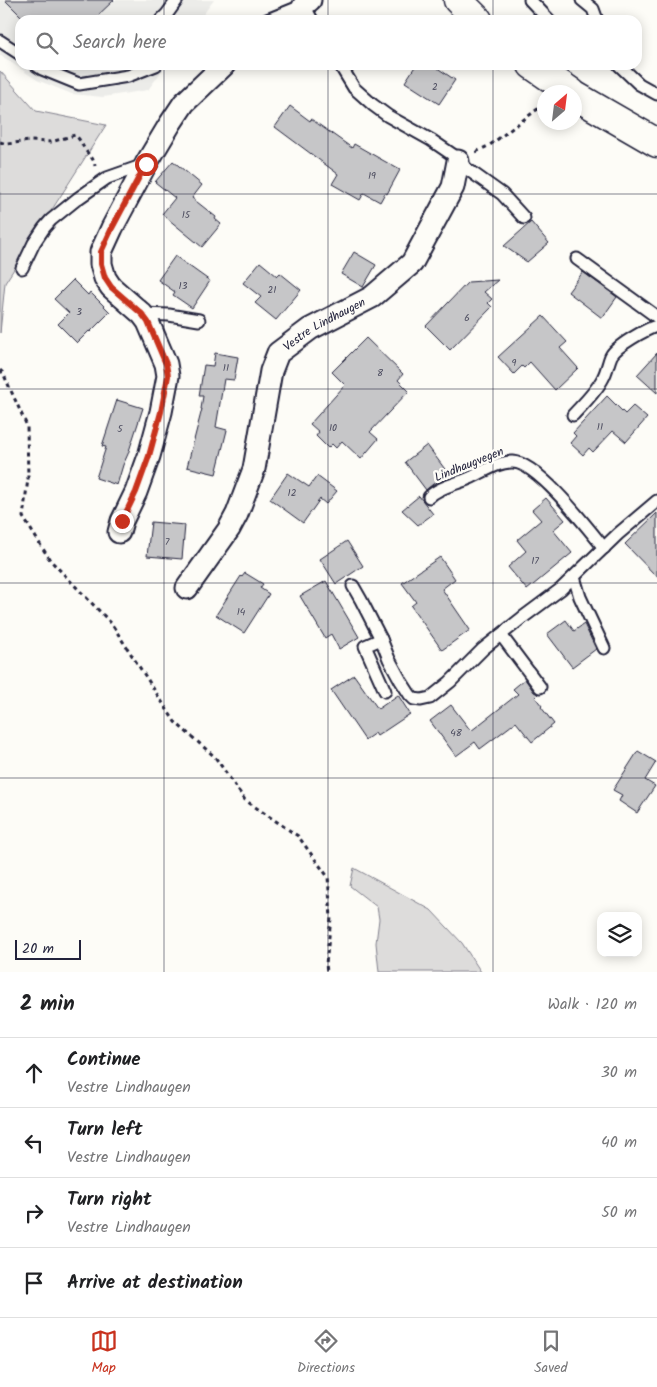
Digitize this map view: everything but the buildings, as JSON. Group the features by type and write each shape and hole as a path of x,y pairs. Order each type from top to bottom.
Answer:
{"main road":[{"path":"539,70 560,85"},
{"path":"582,99 657,143"}],"street":[{"path":"119,532 149,456 161,412 168,376 166,364 148,322 142,314 111,287 105,278 101,264 101,252 146,164 184,103 219,70"},
{"name":"Vestre Lindhaugen","path":"187,588 229,529 237,514 254,469 271,371 278,353 310,328 372,297 412,263 453,187 458,161"}],"lane":[{"path":"166,15 177,0"},
{"path":"530,0 544,15"},
{"path":"582,0 593,8 595,15"},
{"path":"288,15 305,11"},
{"path":"0,41 15,51"},
{"path":"45,70 80,84 128,70"},
{"path":"343,70 354,88 373,105 453,155 467,169 502,194 524,218"},
{"path":"624,70 639,84 657,94"},
{"path":"22,268 34,243 51,220 107,178 146,164"},
{"path":"577,259 657,317"},
{"path":"142,314 169,315 199,320"},
{"path":"573,415 598,387 604,377 612,354 625,342 657,326"},
{"name":"Lindhaugvegen","path":"429,497 431,494 496,466 515,461 533,470 548,482 604,548"},
{"path":"353,586 410,695 414,699 430,698 450,682 483,649 574,577 618,534 657,501"},
{"path":"574,577 580,596 604,648"},
{"path":"501,635 540,687"},
{"path":"381,638 364,646 385,691"}],"path":[{"path":"458,161 490,145 537,110"},
{"path":"0,142 7,144 29,141 52,142 75,135 94,159 95,168 107,178"},
{"path":"0,370 27,426 28,479 23,517 50,560 111,623 175,722 215,757 245,800 298,836 328,877 332,918 326,964 327,972"}],"shaded area":[{"path":"0,0 214,0 203,15 15,15 15,65 0,55"},
{"path":"22,70 162,70 148,90 103,97 72,94 37,80"},
{"path":"0,71 36,111 106,125 5,283 0,333"},
{"path":"354,868 431,910 462,943 481,972 379,972 376,943 379,919 377,907 350,886"}],"route":[{"path":"122,521 136,492 149,456 161,412 168,376 166,364 148,322 142,314 111,287 105,278 101,264 101,252 146,164"}]}
